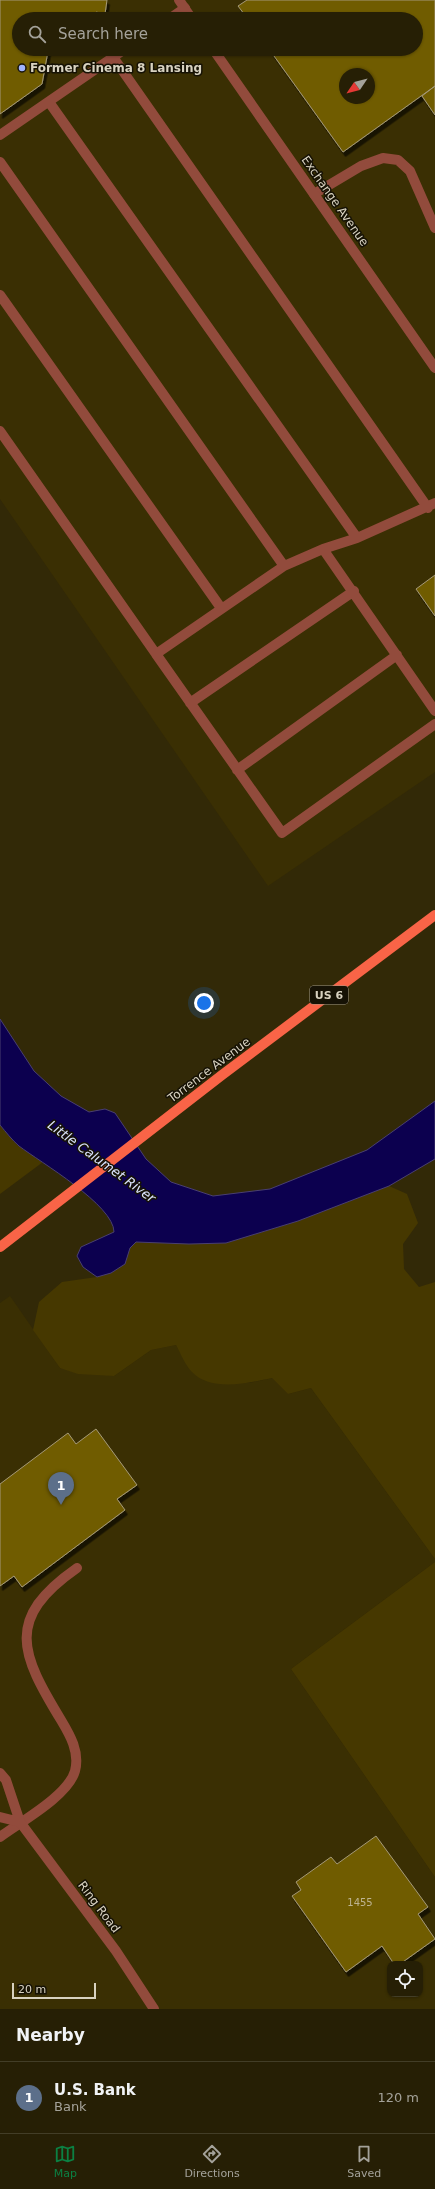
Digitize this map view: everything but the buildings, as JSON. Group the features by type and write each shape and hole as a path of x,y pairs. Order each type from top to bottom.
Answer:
{"main road":[{"name":"Torrence Avenue","path":"0,1247 222,1075 435,915"}],"street":[{"path":"175,12 182,4"},
{"path":"0,136 116,56"},
{"name":"Exchange Avenue","path":"218,56 435,368"},
{"path":"113,58 432,506 357,538 323,549 284,566 156,654"},
{"path":"50,102 357,538"},
{"path":"314,194 362,166 383,158 398,160 410,171 435,228"},
{"path":"0,162 284,566"},
{"path":"0,295 222,608"},
{"path":"0,431 282,833 435,724"},
{"path":"323,549 354,591 435,711"},
{"path":"190,703 354,591"},
{"path":"237,770 397,655"},
{"path":"0,1836 58,1794 68,1784 75,1771 76,1752 70,1736 36,1679 28,1658 26,1637 31,1615 42,1598 60,1580 77,1568"},
{"name":"Ring Road","path":"0,1773 6,1780 20,1822 116,1951 154,2009"},
{"path":"0,1817 20,1822"}],"shaded area":[{"path":"0,0 435,0 435,772 268,886 0,499"},
{"path":"0,1125 17,1145 43,1162 0,1194"},
{"path":"389,1186 407,1194 418,1223 403,1244 404,1269 419,1287 435,1282 435,1559 311,1388 288,1394 272,1378 241,1384 219,1384 209,1382 192,1372 185,1363 176,1345 151,1350 114,1376 78,1374 60,1368 33,1330 39,1302 62,1282 97,1277 125,1264 130,1248 136,1242 189,1244 226,1243 298,1221"},
{"path":"10,1296 60,1368 114,1376 151,1350 176,1345 193,1372 249,1383 272,1378 288,1394 311,1388 435,1559 435,1562 291,1669 435,1877 435,2009 0,2009 0,1303"},
{"path":"435,1562 435,1877 291,1669"}],"water":[{"name":"Little Calumet River","path":"0,1019 34,1071 61,1096 89,1112 105,1109 115,1113 146,1159 171,1182 213,1196 270,1189 367,1150 435,1101 435,1159 389,1186 298,1221 226,1243 189,1244 136,1242 130,1248 125,1264 111,1273 97,1277 83,1267 77,1256 81,1247 114,1232 111,1221 102,1209 89,1197 19,1146 11,1139 0,1125"}],"place":[{"name":"Former Cinema 8 Lansing","path":"22,68"},
{"name":"U.S. Bank","path":"61,1505"}]}
